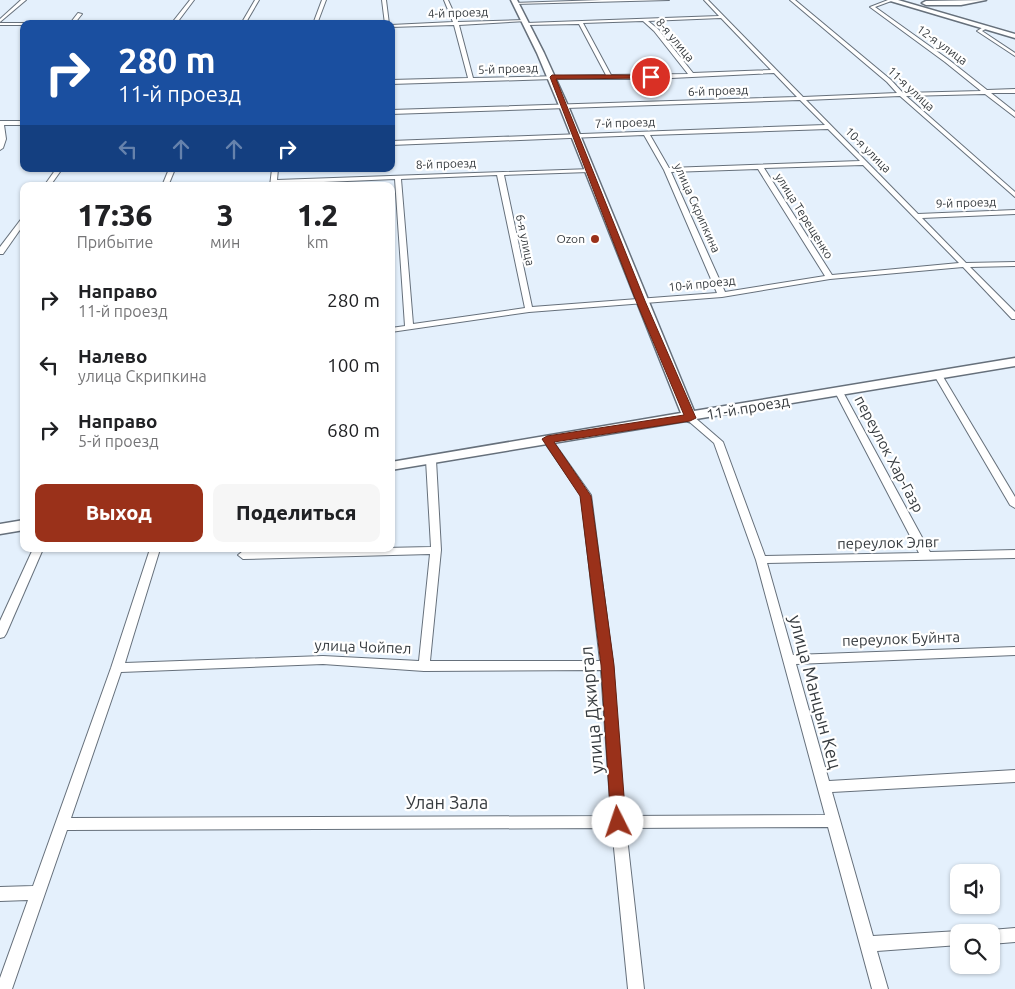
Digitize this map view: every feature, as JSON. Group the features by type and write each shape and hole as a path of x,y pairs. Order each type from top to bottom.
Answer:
{"main road":[{"path":"891,0 1015,36"},
{"path":"902,0 961,3 983,0"}],"street":[{"path":"0,23 24,0"},
{"path":"176,20 192,0"},
{"path":"245,20 257,0"},
{"path":"316,20 324,0"},
{"path":"384,0 386,20"},
{"path":"446,0 456,23 471,80"},
{"path":"667,0 515,1 552,77 641,301 690,418"},
{"name":"10-я улица","path":"706,0 1015,317"},
{"name":"11-я улица","path":"792,0 889,81 902,95 1015,195"},
{"name":"12-я улица","path":"891,0 872,7 947,60 1015,114"},
{"path":"74,20 80,14"},
{"name":"4-й проезд","path":"395,26 723,18"},
{"name":"8-я улица","path":"644,20 656,30 691,74"},
{"path":"580,22 609,77"},
{"path":"0,23 20,24"},
{"path":"988,27 979,31 1015,56"},
{"name":"5-й проезд","path":"395,82 552,77 651,77 774,71"},
{"name":"6-й проезд","path":"395,112 1015,91"},
{"path":"0,148 3,139 0,123 20,123"},
{"name":"7-й проезд","path":"395,143 829,127"},
{"name":"улица Скрипкина","path":"646,133 667,170 722,295"},
{"path":"667,170 866,163"},
{"name":"улица Терещенко","path":"760,167 830,277"},
{"name":"8-й проезд","path":"309,182 589,170"},
{"path":"50,182 58,172"},
{"name":"6-я улица","path":"500,173 529,310"},
{"path":"398,177 409,327"},
{"name":"9-й проезд","path":"917,216 1015,212"},
{"path":"0,252 20,224"},
{"name":"10-й проезд","path":"395,329 529,310 722,295 830,277 965,265 1015,264"},
{"name":"11-й проезд","path":"395,465 547,439 690,418 1015,362"},
{"path":"938,375 1015,505"},
{"name":"переулок Хар-Газр","path":"839,392 927,557"},
{"name":"улица Манцын Кец","path":"690,418 718,442 761,560 880,989"},
{"name":"улица Джиргал","path":"547,439 586,496 608,665 618,822 636,989"},
{"path":"424,666 436,550 431,460"},
{"path":"0,529 20,526"},
{"path":"395,551 436,550"},
{"path":"0,634 37,552"},
{"path":"4,989 117,668 154,552"},
{"path":"243,555 359,552"},
{"name":"переулок Элвг","path":"761,560 1015,554"},
{"name":"переулок Буйнта","path":"788,660 1015,651"},
{"name":"улица Чойпел","path":"117,668 324,660 424,666 608,665"},
{"path":"823,787 1015,776"},
{"name":"Улан Зала","path":"61,824 832,820"},
{"path":"0,894 38,893"},
{"path":"1000,936 1015,935"},
{"path":"867,944 950,939"}],"place":[{"name":"Ozon","path":"595,239"}],"route":[{"path":"618,822 608,665 586,496 547,439 690,418 641,301 552,77 651,77"}]}
